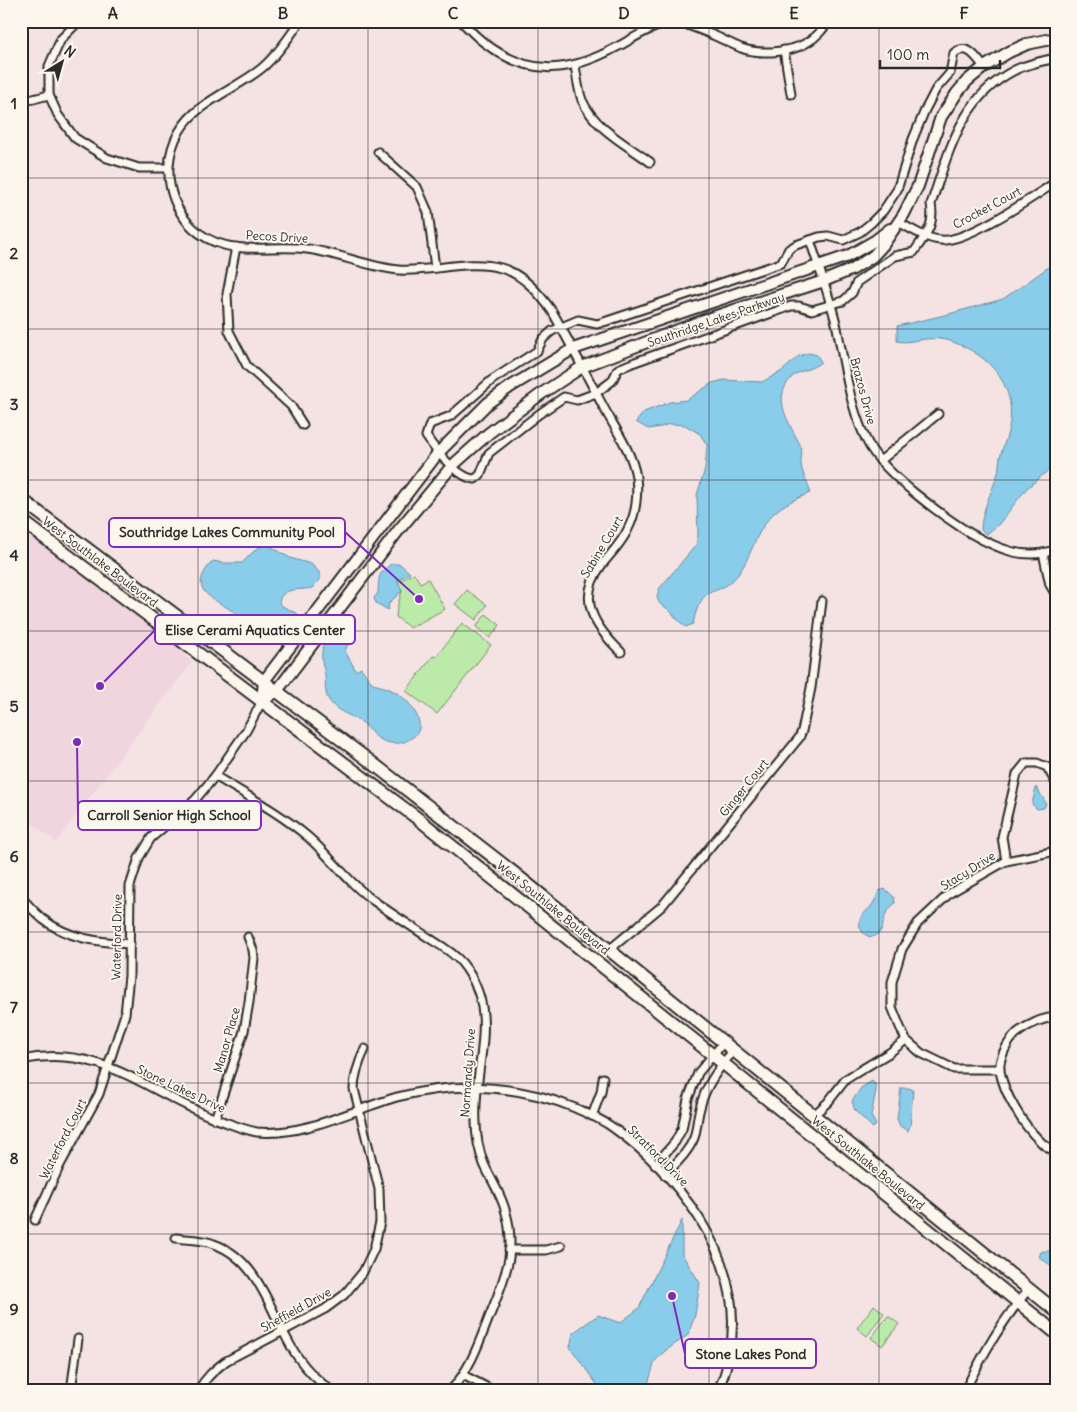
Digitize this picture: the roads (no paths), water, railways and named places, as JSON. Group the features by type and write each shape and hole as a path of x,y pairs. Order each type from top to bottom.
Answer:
{"main road":[{"name":"West Southlake Boulevard","path":"21,499 264,681 514,873 1056,1311"},
{"name":"West Southlake Boulevard","path":"21,520 437,834 1056,1333"}],"street":[{"path":"79,21 61,39 49,66 50,95 58,115 75,138 107,158 140,168 168,168"},
{"name":"Pecos Drive","path":"300,21 262,68 207,104 190,117 180,130 173,144 168,168 169,186 179,210 191,226 215,242 236,246 305,248 398,270 475,265 510,271 520,277 552,310 582,367"},
{"path":"461,21 484,43 511,60 524,65 550,68 575,66 601,56 641,34 672,23 691,23 742,48 762,52 784,50 807,43 817,36 829,21"},
{"name":"Southridge Lakes Parkway","path":"262,701 277,691 398,531 452,466 489,433 541,394 582,367 704,320 824,281 853,269 873,256 883,245 898,222 918,186 941,117 957,92 967,81 993,60 1027,44 1056,38"},
{"name":"Southridge Lakes Parkway","path":"984,67 975,55 967,49 958,50 954,53 950,72 936,89 924,110 897,190 883,211 872,223 850,238 843,240 828,236 819,237 789,248 781,263 597,324 578,320 561,326 546,334 537,351 492,380 451,416 430,424 426,436 438,453 460,474 469,479 475,479 480,475 489,452 564,397 582,400 596,393 612,381 618,369 791,306 812,310 848,298 852,294 857,282 869,276 895,256 914,252 926,236 932,224 931,204 956,132 968,111 996,81 1016,69 1056,58"},
{"path":"784,50 792,94"},
{"path":"575,66 582,98 594,118 603,128 650,162"},
{"path":"21,102 50,95"},
{"path":"378,152 417,187 428,212 435,268"},
{"name":"Crocket Court","path":"898,222 926,236 942,240 963,236 1056,182"},
{"name":"Southridge Lakes Parkway","path":"264,681 438,453 488,403 510,387 573,349 848,256 876,240 898,222"},
{"name":"Brazos Drive","path":"810,240 831,305 857,417 864,434 880,461 914,492 963,528 994,547 1014,553 1043,553 1056,549"},
{"path":"236,246 227,294 229,330 247,366 292,406 303,425"},
{"name":"Sabine Court","path":"582,367 627,449 636,476 636,509 629,527 600,568 591,584 590,592 591,609 594,619 603,634 621,652"},
{"path":"880,461 938,414"},
{"path":"1043,553 1050,585 1056,595"},
{"name":"Ginger Court","path":"609,950 662,906 799,738 811,688 822,601"},
{"path":"262,701 264,681"},
{"name":"Waterford Drive","path":"108,1067 125,1014 130,944 128,903 130,886 139,858 152,838 195,800 215,776 246,731 262,701"},
{"path":"1006,861 1002,837 1018,774 1026,763 1037,763 1047,767 1056,783"},
{"name":"Normandy Drive","path":"215,776 278,815 307,836 372,900 446,949 461,962 476,983 484,1012 483,1049 475,1112 479,1147 484,1164 506,1210 509,1250 502,1286 477,1347 463,1375 450,1391"},
{"name":"Stacy Drive","path":"1000,1070 954,1069 921,1053 906,1040 892,1007 892,982 902,949 918,922 950,893 1006,861 1056,851"},
{"path":"21,898 42,919 64,932 103,943 130,944"},
{"name":"Manor Place","path":"214,1118 244,1031 254,958 248,937"},
{"path":"1056,1018 1045,1018 1027,1025 1013,1036 1004,1052 1000,1070 1015,1112 1040,1141 1056,1152"},
{"path":"814,1115 828,1102 846,1079 889,1053 906,1040"},
{"path":"655,1165 675,1142 682,1129 692,1086 698,1073 723,1042"},
{"name":"Sheffield Drive","path":"198,1391 202,1382 226,1361 325,1309 344,1295 363,1272 374,1249 380,1222 380,1189 354,1089 359,1062 365,1049"},
{"path":"665,1175 687,1150 694,1138 704,1095 723,1063 733,1051"},
{"name":"Stone Lakes Drive","path":"21,1060 65,1056 82,1058 108,1067 214,1118 260,1132 294,1129 424,1090 478,1087"},
{"name":"Waterford Court","path":"35,1220 60,1165 99,1094 108,1067"},
{"path":"592,1116 601,1092 603,1078"},
{"name":"Stratford Drive","path":"478,1087 515,1090 535,1094 555,1100 612,1126 655,1165 687,1201 716,1247 727,1277 732,1308 731,1347 726,1373 718,1391"},
{"path":"176,1238 214,1244 234,1254 250,1270 297,1355 320,1381 332,1391"},
{"path":"509,1250 546,1250 561,1246"},
{"path":"963,1391 990,1341 1017,1302 1029,1289"},
{"path":"72,1391 78,1339"},
{"path":"463,1375 494,1391"}],"water":[{"path":"1056,262 1054,326 1056,464 1026,489 999,524 987,534 981,530 981,523 998,473 1000,457 1008,434 1010,421 1008,394 1003,382 987,362 977,354 953,342 941,339 897,341 897,326 1003,299"},
{"path":"809,353 817,355 821,362 791,378 785,386 782,403 787,420 801,447 801,464 810,493 790,502 775,512 763,526 739,573 726,585 707,594 703,598 698,606 693,624 686,627 668,609 660,604 657,598 659,589 696,545 698,536 697,495 705,469 707,445 700,434 685,425 669,424 648,429 636,422 644,412 670,402 687,400 712,383 724,380 762,382 782,371 799,356"},
{"path":"267,544 290,558 311,564 320,573 320,580 312,588 292,590 283,594 279,603 298,614 298,619 281,631 272,642 262,644 255,640 241,618 208,595 203,589 201,582 204,572 213,561 242,563 256,549"},
{"path":"391,564 400,564 410,573 397,580 402,591 389,603 388,610 376,603 374,598 378,593 381,574"},
{"path":"340,625 349,634 350,639 345,651 356,671 361,668 373,683 387,688 405,699 415,711 419,721 419,729 409,740 399,743 382,741 362,722 339,710 327,697 322,657 323,644 329,633"},
{"path":"1036,787 1046,803 1044,808 1037,809 1032,804"},
{"path":"885,889 894,897 895,903 886,914 880,931 875,936 868,936 860,928 860,920 873,903 879,891"},
{"path":"872,1081 875,1084 876,1090 871,1116 876,1125 873,1128 855,1111 852,1101 861,1088"},
{"path":"901,1088 913,1090 908,1131 900,1126 897,1119"},
{"path":"682,1220 682,1254 700,1283 695,1315 688,1335 665,1351 655,1361 648,1384 649,1391 598,1391 599,1387 570,1347 573,1333 598,1315 620,1323 639,1308"},
{"path":"1056,1251 1056,1269 1039,1257 1041,1252"}],"place":[{"name":"Southridge Lakes Community Pool","path":"419,599"},
{"name":"Elise Cerami Aquatics Center","path":"100,686"},
{"name":"Carroll Senior High School","path":"77,742"},
{"name":"Stone Lakes Pond","path":"672,1296"}]}
